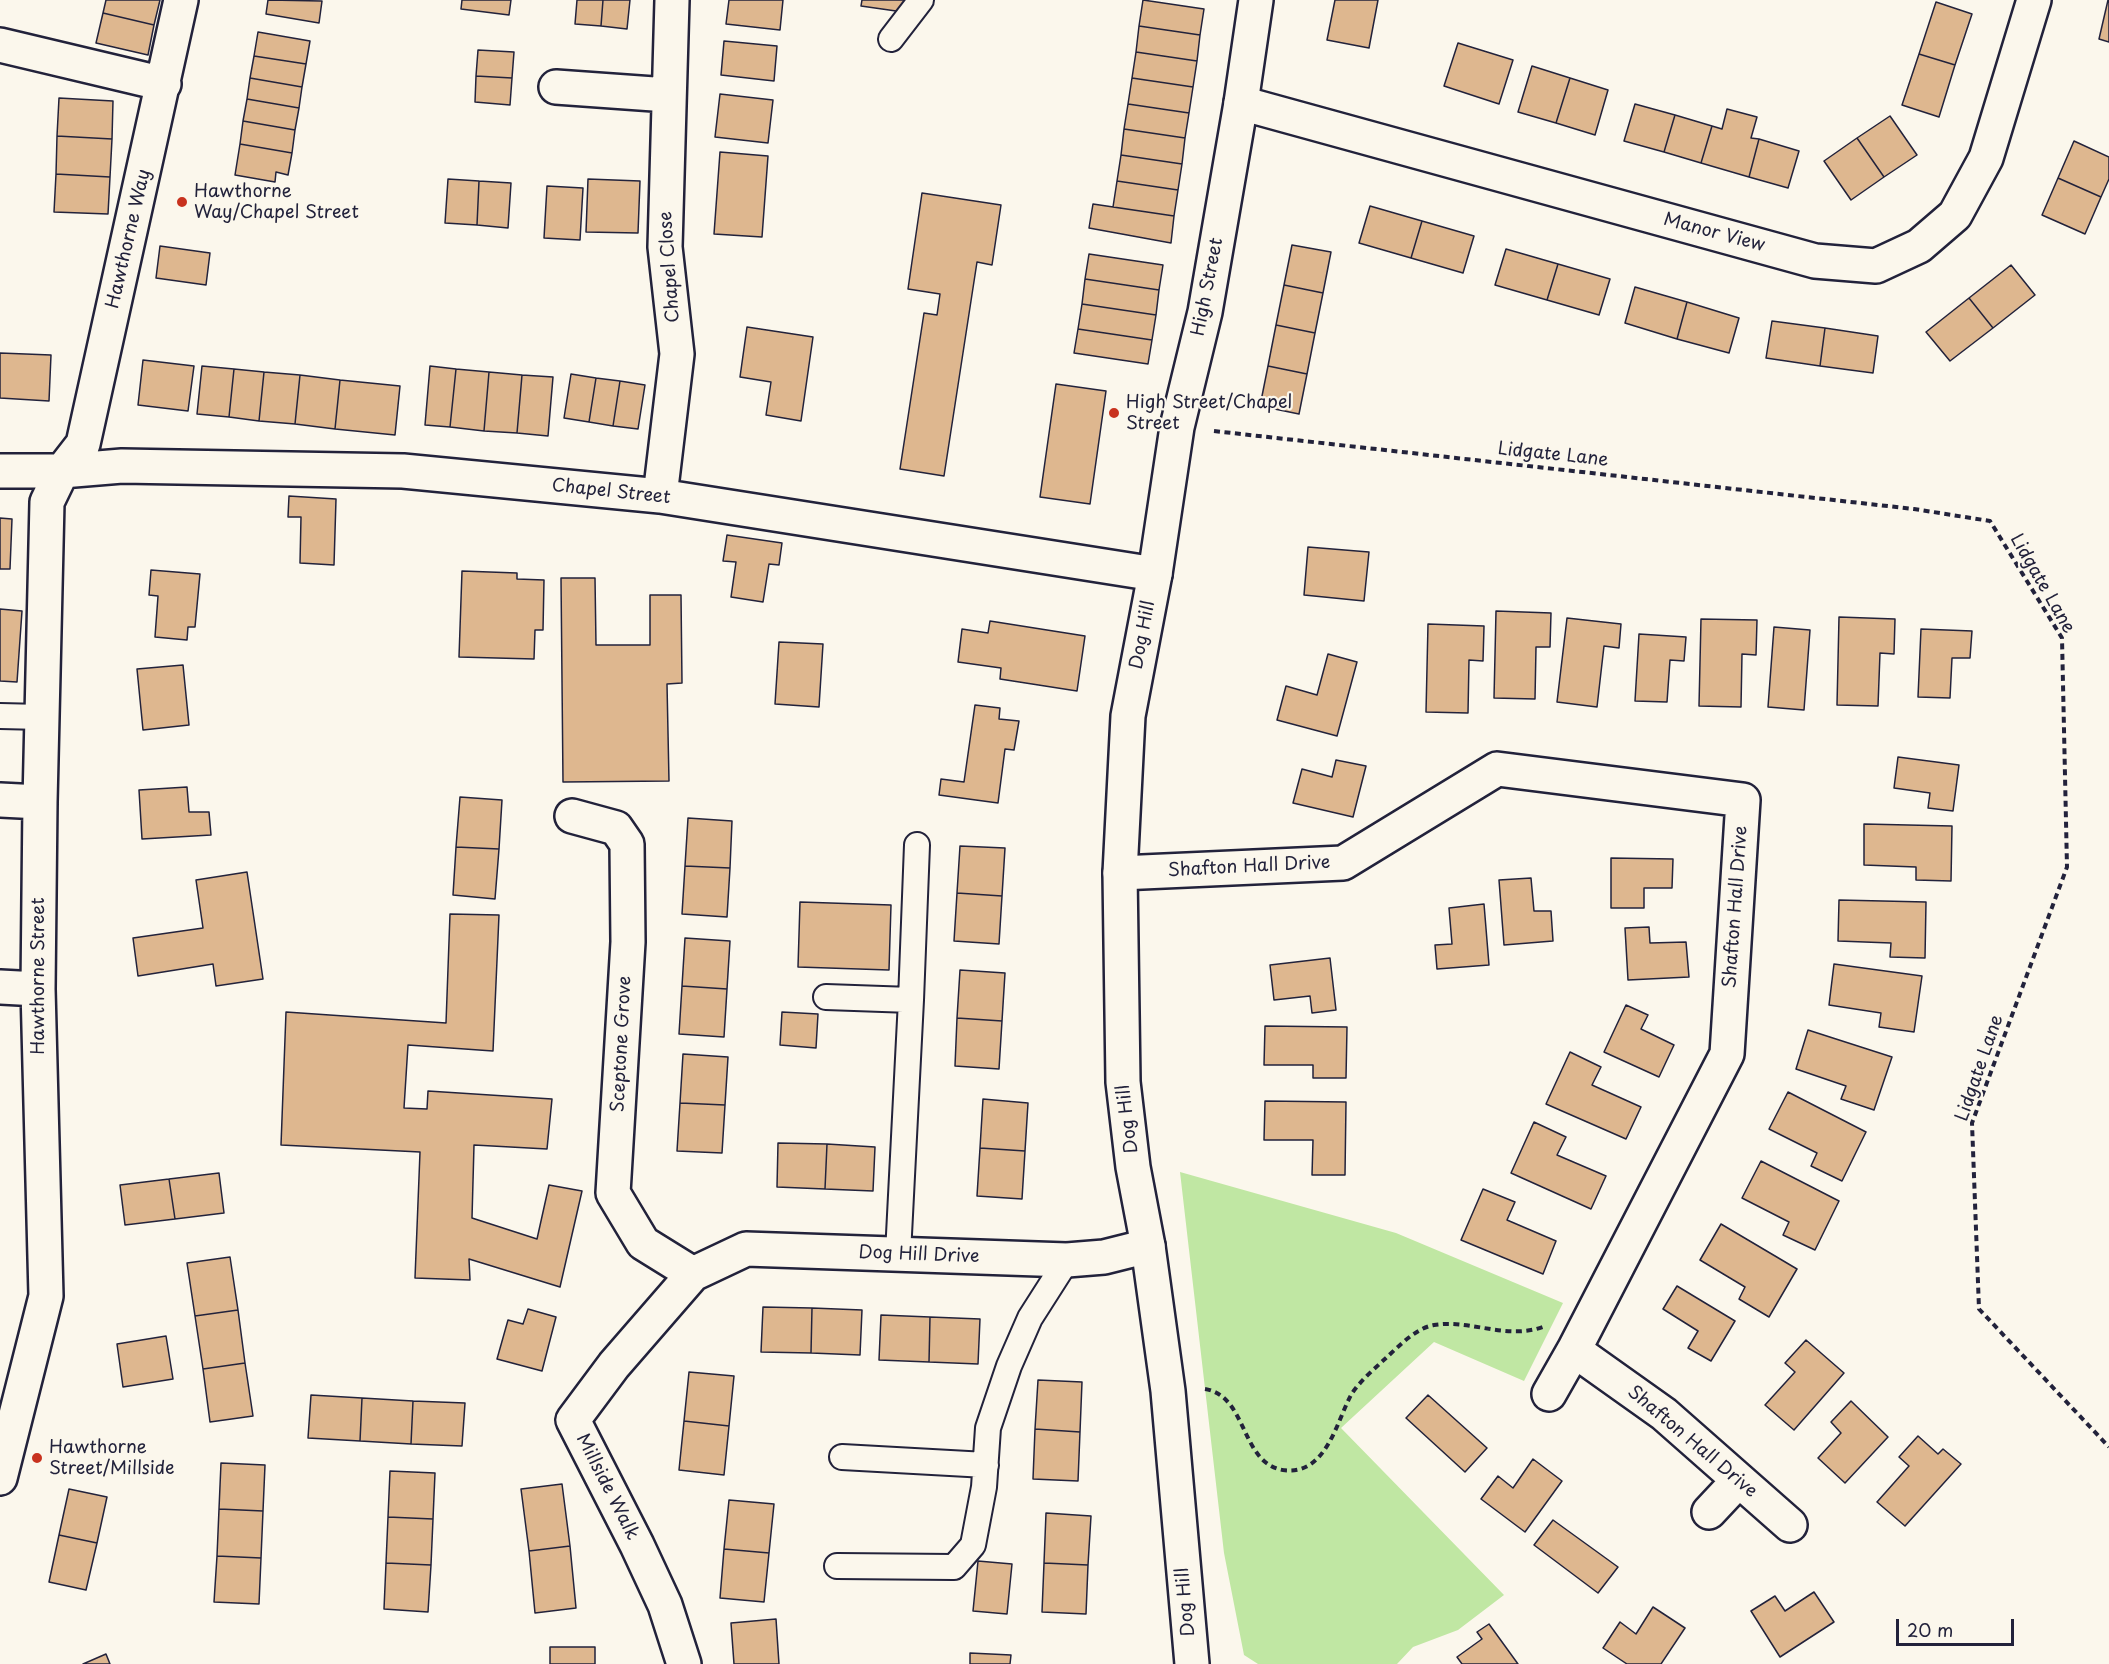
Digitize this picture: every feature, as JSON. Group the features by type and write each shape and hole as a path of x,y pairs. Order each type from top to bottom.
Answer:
{"street":[{"name":"Hawthorne Way","path":"62,471 83,444 182,0"},
{"name":"Chapel Close","path":"660,496 677,354 665,248 672,0"},
{"name":"Manor View","path":"1241,103 1815,261 1876,266 1919,246 1954,215 1986,158 2034,0"},
{"name":"High Street","path":"1155,574 1177,427 1204,312 1241,103 1250,1"},
{"path":"0,45 164,84"},
{"path":"556,87 668,95"},
{"name":"Chapel Street","path":"0,471 62,471 122,466 403,471 660,496 1155,574"},
{"name":"Hawthorne Street","path":"0,1478 46,1296 38,989 40,802 47,502 62,471"},
{"name":"Dog Hill","path":"1155,574 1128,716 1120,873 1123,1082 1133,1167 1148,1246 1168,1391 1192,1664"},
{"name":"Shafton Hall Drive","path":"1120,873 1343,862 1497,769 1743,800 1727,1054 1574,1350 1664,1414 1790,1525"},
{"path":"0,800 40,802"},
{"name":"Sceptone Grove","path":"572,816 616,828 627,844 628,942 613,1193 643,1243 693,1274"},
{"path":"0,987 38,989"},
{"name":"Dog Hill Drive","path":"693,1274 746,1249 1067,1260 1104,1257 1148,1246"},
{"name":"Millside Walk","path":"684,1664 665,1605 573,1420 614,1365 693,1274"},
{"path":"1549,1394 1574,1350"},
{"path":"1709,1512 1739,1480"}],"lane":[{"path":"891,39 921,0"},
{"path":"0,716 42,717"},
{"path":"898,1254 918,845"},
{"path":"826,997 911,1000"},
{"path":"837,1566 954,1567 973,1545 984,1487 988,1428 1009,1366 1030,1318 1067,1260"},
{"path":"842,1457 986,1465"}],"path":[{"name":"Lidgate Lane","path":"1177,427 1902,508 1990,521 2062,638 2067,867 1972,1123 1979,1309 2109,1447"},
{"path":"1168,1391 1197,1388 1215,1390 1236,1412 1253,1448 1266,1465 1284,1470 1298,1469 1316,1461 1330,1443 1353,1392 1384,1359 1414,1334 1432,1325 1449,1324 1481,1329 1527,1331 1552,1324 1598,1303"}],"green space":[{"path":"1180,1172 1396,1233 1563,1303 1524,1381 1434,1342 1341,1428 1504,1595 1458,1630 1413,1647 1397,1664 1258,1664 1244,1655 1224,1553"}],"building":[{"path":"106,0 160,0 154,25 103,13"},
{"path":"268,0 322,1 319,23 266,14"},
{"path":"462,0 511,0 509,15 461,9"},
{"path":"577,0 603,0 601,26 575,24"},
{"path":"603,0 630,0 627,29 601,26"},
{"path":"729,0 783,0 780,30 726,24"},
{"path":"862,0 905,0 903,12 861,6"},
{"path":"1143,0 1204,9 1200,35 1139,26"},
{"path":"1335,0 1378,0 1369,48 1327,40"},
{"path":"2109,0 2109,42 2099,39"},
{"path":"1936,2 1972,14 1955,65 1919,54"},
{"path":"103,13 154,25 148,55 96,43"},
{"path":"1139,26 1200,35 1197,61 1136,52"},
{"path":"258,32 310,41 306,64 254,56"},
{"path":"724,41 777,46 774,81 721,75"},
{"path":"1458,43 1513,60 1499,104 1444,86"},
{"path":"478,50 514,52 512,78 476,76"},
{"path":"1136,52 1197,61 1193,87 1132,78"},
{"path":"1919,54 1955,65 1939,117 1902,105"},
{"path":"254,56 306,64 302,87 250,78"},
{"path":"1532,66 1570,78 1556,123 1518,112"},
{"path":"476,76 512,78 510,105 475,102"},
{"path":"250,78 302,87 299,108 247,99"},
{"path":"1132,78 1193,87 1189,113 1128,104"},
{"path":"1570,78 1608,90 1595,135 1556,123"},
{"path":"720,94 773,100 768,143 715,137"},
{"path":"59,98 113,101 112,139 57,136"},
{"path":"247,99 299,108 295,130 243,121"},
{"path":"1128,104 1189,113 1185,138 1124,129"},
{"path":"1635,104 1675,115 1664,152 1624,141"},
{"path":"1727,109 1757,117 1751,138 1759,139 1749,177 1701,163 1712,126 1722,129"},
{"path":"1675,115 1712,126 1701,163 1664,152"},
{"path":"1890,116 1917,155 1884,177 1857,138"},
{"path":"243,121 295,130 292,153 240,144"},
{"path":"1124,129 1185,138 1182,164 1121,155"},
{"path":"57,136 112,139 110,177 56,174"},
{"path":"1857,138 1884,177 1851,200 1824,161"},
{"path":"1759,139 1799,151 1788,188 1749,177"},
{"path":"2074,141 2109,157 2109,179 2101,197 2058,178"},
{"path":"240,144 292,153 288,175 276,172 275,182 235,175"},
{"path":"720,152 768,156 762,237 714,234"},
{"path":"1121,155 1182,164 1178,190 1117,181"},
{"path":"56,174 110,177 108,214 54,212"},
{"path":"2058,178 2101,197 2085,234 2042,215"},
{"path":"448,179 479,181 477,225 445,223"},
{"path":"588,179 640,181 638,233 586,232"},
{"path":"479,181 511,183 508,228 477,225"},
{"path":"1117,181 1178,190 1174,216 1113,207"},
{"path":"547,186 583,188 580,240 544,238"},
{"path":"922,193 1001,205 992,265 977,262 944,476 900,469 924,313 937,315 940,294 908,289"},
{"path":"1093,204 1174,216 1171,243 1089,228"},
{"path":"1370,206 1422,221 1411,258 1359,243"},
{"path":"1422,221 1474,236 1463,273 1411,258"},
{"path":"1292,245 1331,252 1323,293 1284,285"},
{"path":"160,246 210,253 206,285 156,278"},
{"path":"1506,249 1558,264 1547,300 1495,285"},
{"path":"1089,254 1163,265 1159,290 1085,279"},
{"path":"1558,264 1610,279 1599,315 1547,300"},
{"path":"2011,265 2035,295 1993,328 1969,298"},
{"path":"1085,279 1159,290 1156,315 1082,304"},
{"path":"1284,285 1323,293 1315,333 1276,325"},
{"path":"1635,287 1687,302 1677,339 1625,323"},
{"path":"1969,298 1993,328 1950,361 1926,332"},
{"path":"1687,302 1739,318 1729,353 1677,339"},
{"path":"1082,304 1156,315 1152,340 1078,329"},
{"path":"1772,321 1825,328 1820,366 1766,358"},
{"path":"1276,325 1315,333 1307,374 1268,366"},
{"path":"747,327 813,337 801,421 766,415 771,382 740,377"},
{"path":"1825,328 1878,336 1873,373 1820,366"},
{"path":"1078,329 1152,340 1148,364 1074,353"},
{"path":"0,353 51,355 49,401 0,398"},
{"path":"143,360 194,366 188,411 138,405"},
{"path":"202,366 234,369 229,417 197,414"},
{"path":"430,366 456,369 450,427 425,425"},
{"path":"1268,366 1307,374 1299,414 1260,406"},
{"path":"234,369 264,372 259,421 229,417"},
{"path":"456,369 489,372 484,431 450,427"},
{"path":"264,372 300,375 295,424 259,421"},
{"path":"489,372 522,375 517,433 484,431"},
{"path":"571,374 596,378 589,422 564,418"},
{"path":"300,375 340,380 335,429 295,424"},
{"path":"522,375 553,377 548,436 517,433"},
{"path":"596,378 620,381 613,426 589,422"},
{"path":"340,380 400,386 395,435 335,429"},
{"path":"620,381 645,385 638,429 613,426"},
{"path":"1056,384 1106,391 1090,504 1040,497"},
{"path":"289,496 336,499 334,565 300,563 301,517 288,517"},
{"path":"0,518 12,519 10,569 0,569"},
{"path":"727,535 782,543 779,565 769,564 763,602 731,597 736,562 723,561"},
{"path":"1308,547 1369,552 1364,601 1304,595"},
{"path":"151,570 200,574 195,627 188,627 187,640 155,637 158,596 149,595"},
{"path":"462,571 517,573 517,579 544,580 543,630 535,630 534,659 459,657"},
{"path":"561,578 595,578 596,645 650,645 650,595 681,595 682,683 667,684 669,781 563,782"},
{"path":"0,609 22,611 17,682 0,681"},
{"path":"1496,611 1551,613 1550,647 1536,647 1535,699 1494,698"},
{"path":"1839,617 1895,619 1894,654 1880,653 1878,706 1837,705"},
{"path":"1567,618 1621,624 1619,648 1604,646 1597,707 1557,702"},
{"path":"1701,619 1757,620 1756,655 1742,654 1741,707 1699,706"},
{"path":"990,621 1085,636 1077,691 1000,679 1001,668 958,662 962,629 988,633"},
{"path":"1428,624 1484,626 1483,661 1469,660 1468,713 1426,712"},
{"path":"1774,627 1810,630 1804,710 1768,707"},
{"path":"1921,629 1972,631 1970,658 1952,658 1950,698 1918,697"},
{"path":"1639,634 1686,637 1684,661 1670,660 1667,702 1635,701"},
{"path":"779,642 823,644 819,707 775,704"},
{"path":"1328,654 1357,662 1337,736 1277,720 1286,686 1317,695"},
{"path":"183,665 189,725 143,730 137,669"},
{"path":"975,705 1000,708 999,719 1019,721 1014,750 1005,749 998,803 939,795 941,779 964,782"},
{"path":"1898,757 1959,765 1953,811 1928,808 1930,793 1894,788"},
{"path":"1336,760 1366,766 1353,817 1293,803 1302,769 1332,777"},
{"path":"187,787 189,812 209,812 211,835 142,839 139,790"},
{"path":"460,797 502,800 499,849 456,847"},
{"path":"688,818 732,821 730,868 685,866"},
{"path":"1864,824 1952,826 1951,881 1916,880 1916,867 1864,865"},
{"path":"960,846 1005,848 1002,896 957,893"},
{"path":"456,847 499,849 495,899 453,895"},
{"path":"1611,858 1673,859 1672,888 1644,888 1644,908 1611,908"},
{"path":"685,866 730,868 727,917 682,914"},
{"path":"247,872 263,979 216,986 213,964 138,976 133,938 203,928 196,880"},
{"path":"1531,878 1534,911 1551,911 1553,941 1504,945 1499,880"},
{"path":"957,893 1002,896 999,944 954,941"},
{"path":"1839,900 1926,902 1925,958 1890,957 1891,943 1838,941"},
{"path":"800,902 891,905 889,970 798,967"},
{"path":"1484,904 1489,965 1437,969 1435,945 1452,944 1449,908"},
{"path":"450,914 499,915 493,1051 408,1045 404,1108 427,1109 428,1091 552,1099 547,1149 474,1145 472,1218 537,1239 549,1185 582,1191 560,1287 469,1259 470,1280 415,1278 420,1152 281,1145 286,1012 446,1023"},
{"path":"1649,927 1650,943 1686,942 1689,977 1628,980 1625,928"},
{"path":"685,938 730,941 727,989 682,986"},
{"path":"1330,958 1336,1010 1312,1013 1310,996 1274,1000 1270,965"},
{"path":"1834,964 1922,976 1914,1032 1879,1027 1881,1013 1829,1005"},
{"path":"960,970 1005,973 1002,1021 957,1018"},
{"path":"682,986 727,989 724,1037 679,1034"},
{"path":"1626,1005 1648,1015 1641,1029 1674,1045 1659,1077 1604,1052"},
{"path":"782,1012 818,1014 816,1048 780,1045"},
{"path":"957,1018 1002,1021 999,1069 955,1066"},
{"path":"1265,1026 1347,1027 1346,1078 1313,1078 1313,1065 1264,1065"},
{"path":"1808,1030 1892,1057 1874,1110 1841,1099 1846,1086 1796,1069"},
{"path":"1570,1052 1601,1067 1592,1085 1641,1107 1626,1139 1546,1104"},
{"path":"683,1054 728,1057 725,1105 680,1103"},
{"path":"1788,1092 1866,1132 1842,1181 1811,1166 1817,1153 1769,1129"},
{"path":"983,1099 1028,1103 1025,1151 980,1148"},
{"path":"1265,1101 1346,1102 1345,1175 1312,1175 1313,1140 1264,1140"},
{"path":"680,1103 725,1105 722,1153 677,1151"},
{"path":"1534,1122 1566,1137 1557,1155 1606,1176 1591,1209 1511,1173"},
{"path":"778,1143 827,1144 825,1189 777,1187"},
{"path":"827,1144 875,1147 873,1191 825,1189"},
{"path":"980,1148 1025,1151 1022,1199 977,1196"},
{"path":"1761,1161 1839,1201 1815,1250 1783,1235 1789,1222 1742,1198"},
{"path":"219,1173 224,1213 175,1219 169,1179"},
{"path":"169,1179 175,1219 125,1225 120,1185"},
{"path":"1483,1189 1515,1202 1507,1220 1556,1241 1543,1274 1461,1240"},
{"path":"1721,1224 1797,1269 1769,1317 1739,1299 1745,1287 1700,1260"},
{"path":"230,1257 238,1310 195,1316 187,1263"},
{"path":"1677,1286 1735,1321 1711,1361 1688,1348 1698,1331 1663,1309"},
{"path":"763,1307 812,1308 811,1353 761,1352"},
{"path":"812,1308 862,1310 860,1355 811,1353"},
{"path":"528,1309 556,1317 542,1371 497,1359 508,1320 523,1324"},
{"path":"238,1310 245,1363 203,1369 195,1316"},
{"path":"881,1315 930,1317 929,1362 879,1360"},
{"path":"930,1317 980,1319 978,1364 929,1362"},
{"path":"166,1336 173,1379 123,1387 117,1344"},
{"path":"1806,1340 1844,1373 1794,1430 1765,1405 1795,1372 1785,1363"},
{"path":"245,1363 253,1416 210,1422 203,1369"},
{"path":"689,1372 734,1376 729,1426 684,1421"},
{"path":"1038,1380 1082,1382 1080,1432 1035,1429"},
{"path":"311,1395 362,1398 360,1441 308,1438"},
{"path":"1428,1395 1487,1448 1465,1472 1406,1418"},
{"path":"362,1398 413,1401 411,1444 360,1441"},
{"path":"413,1401 465,1403 462,1446 411,1444"},
{"path":"1851,1401 1888,1437 1845,1483 1818,1458 1841,1433 1831,1422"},
{"path":"684,1421 729,1426 724,1475 679,1470"},
{"path":"1035,1429 1080,1432 1078,1481 1033,1479"},
{"path":"1918,1436 1938,1454 1943,1449 1961,1464 1905,1526 1877,1502 1909,1466 1899,1457"},
{"path":"1533,1459 1562,1481 1525,1532 1481,1499 1498,1476 1513,1488"},
{"path":"221,1463 265,1465 263,1511 219,1509"},
{"path":"390,1471 435,1473 433,1519 388,1517"},
{"path":"562,1484 570,1546 529,1551 521,1489"},
{"path":"69,1489 107,1497 97,1543 59,1535"},
{"path":"729,1500 774,1504 769,1553 724,1549"},
{"path":"219,1509 263,1511 261,1558 217,1556"},
{"path":"1046,1513 1091,1516 1088,1565 1044,1563"},
{"path":"388,1517 433,1519 431,1565 386,1563"},
{"path":"1553,1520 1618,1567 1598,1593 1534,1545"},
{"path":"59,1535 97,1543 86,1590 49,1582"},
{"path":"570,1546 576,1608 535,1613 529,1551"},
{"path":"724,1549 769,1553 764,1602 720,1598"},
{"path":"217,1556 261,1558 259,1604 214,1602"},
{"path":"978,1561 1012,1564 1007,1614 973,1611"},
{"path":"386,1563 431,1565 428,1612 384,1609"},
{"path":"1044,1563 1088,1565 1086,1614 1042,1612"},
{"path":"1814,1592 1834,1622 1780,1657 1751,1611 1775,1596 1785,1611"},
{"path":"1653,1607 1685,1628 1661,1664 1627,1664 1603,1648 1620,1622 1636,1634"},
{"path":"776,1619 779,1664 734,1664 731,1623"},
{"path":"1489,1624 1518,1664 1462,1664 1457,1657 1482,1639 1477,1632"},
{"path":"550,1647 595,1647 595,1664 550,1664"},
{"path":"970,1653 1011,1655 1010,1664 970,1664"},
{"path":"106,1654 110,1664 83,1664"}],"place":[{"name":"Hawthorne Way/Chapel Street","path":"182,202"},
{"name":"High Street/Chapel Street","path":"1114,413"},
{"name":"Hawthorne Street/Millside","path":"37,1458"}]}
